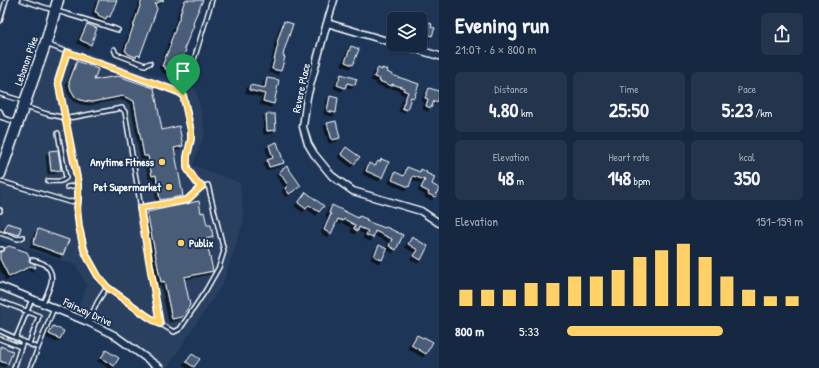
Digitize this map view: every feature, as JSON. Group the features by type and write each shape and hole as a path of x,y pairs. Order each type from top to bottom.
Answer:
{"main road":[{"name":"Lebanon Pike","path":"0,174 58,0"}],"street":[{"name":"Revere Place","path":"334,0 307,97 303,127 308,144 332,176 354,191 421,211 439,223"},
{"path":"327,24 387,41"},
{"path":"426,52 439,56"},
{"name":"Fairway Drive","path":"0,286 44,303 114,335 160,368"}],"lane":[{"path":"0,20 6,0"},
{"path":"22,0 118,30"},
{"path":"190,73 212,0"},
{"path":"44,44 173,90 183,95 191,131 187,168 197,183 202,186"},
{"path":"114,49 116,54 121,56 145,65 150,63"},
{"path":"67,52 58,81 78,185 78,222 84,250 98,276 107,287 147,316 174,332 180,329 206,290 219,267 224,251 208,185 202,186 187,200 140,208"},
{"path":"0,94 47,114 66,118 122,108 124,112 160,324"},
{"path":"0,111 2,117 18,122"},
{"path":"48,181 59,182 66,178 58,133"},
{"path":"0,181 69,202 78,200"},
{"path":"67,187 78,185"},
{"path":"0,233 18,239 22,237"},
{"path":"32,260 44,264 51,274 52,281 44,303"},
{"path":"88,322 98,300 107,287"},
{"path":"16,338 32,299"},
{"path":"0,301 39,316 29,344"},
{"path":"30,368 54,308"},
{"path":"0,331 38,348"},
{"path":"0,339 21,347"},
{"path":"14,368 23,341"}],"shaded area":[{"path":"47,39 196,89 205,132 193,165 240,183 244,220 223,283 167,368 160,368 114,335 74,316 87,286 76,265 0,240 0,174"},
{"path":"0,286 54,308 30,368 0,368"}],"building":[{"path":"99,0 117,0 110,17 107,16 106,19 95,12"},
{"path":"142,0 164,0 155,4 157,9 152,23 140,56 137,55 136,57 125,51"},
{"path":"185,0 203,0 184,49 186,50 177,71 174,70 174,73 162,66 171,44 170,43"},
{"path":"284,21 293,24 284,51 283,56 285,57 281,71 272,69 277,43"},
{"path":"427,22 432,24 431,27 435,28 432,36 427,34"},
{"path":"87,24 97,28 91,45 80,40"},
{"path":"351,46 359,49 353,65 345,62"},
{"path":"77,61 98,69 94,80 118,76 154,88 162,130 179,126 183,146 174,148 183,196 160,200 156,175 152,176 148,156 144,156 134,101 123,96 92,102 76,98 71,90 69,82"},
{"path":"378,68 388,70 387,72 395,76 419,84 414,98 411,97 407,110 402,108 408,92 403,90 404,88 392,84 392,86 379,81 380,79 374,77"},
{"path":"341,74 357,79 355,85 347,83 345,88 337,85"},
{"path":"267,78 279,80 274,104 263,101 265,94 249,90 250,85 265,88"},
{"path":"429,88 439,91 439,98 437,102 434,101 431,108 426,106 428,99 425,98"},
{"path":"330,96 338,98 336,113 327,111"},
{"path":"266,114 275,114 276,130 267,131"},
{"path":"336,121 340,138 332,140 327,123"},
{"path":"277,142 284,163 269,167 267,160 273,158 269,145"},
{"path":"346,147 360,157 354,164 341,154"},
{"path":"58,150 61,170 51,171 49,151"},
{"path":"381,159 389,162 382,178 366,171 369,163 375,166"},
{"path":"287,166 301,186 289,194 285,188 288,185 279,172"},
{"path":"407,167 420,172 421,169 435,177 432,184 439,188 435,197 428,194 429,192 421,188 425,180 413,176 409,187 392,180 395,172 404,176"},
{"path":"306,192 324,206 319,212 309,205 306,209 298,203"},
{"path":"199,201 201,213 204,212 207,225 211,225 213,237 206,239 213,271 184,277 190,305 182,317 172,319 164,281 161,282 147,212"},
{"path":"332,205 358,218 359,216 367,219 366,221 385,228 386,227 403,235 396,250 389,246 392,239 375,231 373,238 366,235 368,231 359,227 358,231 354,229 355,225 344,219 343,221 338,219 331,234 324,230 331,214 329,213"},
{"path":"7,223 21,227 19,235 4,231"},
{"path":"38,229 69,240 63,255 33,244"},
{"path":"412,237 428,246 421,260 414,256 418,250 408,244"},
{"path":"379,245 387,249 382,260 374,256"},
{"path":"9,246 27,252 30,258 29,261 34,263 36,268 31,266 9,277 0,259 0,252 4,251 5,248"},
{"path":"53,326 64,331 60,339 49,334"},
{"path":"417,335 433,342 426,354 411,345"},
{"path":"0,346 13,351 8,364 0,361"},
{"path":"106,350 119,358 114,366 101,358"},
{"path":"192,354 200,359 194,367 186,362"}],"place":[{"name":"Anytime Fitness","path":"162,162"},
{"name":"Pet Supermarket","path":"169,187"},
{"name":"Publix","path":"181,243"}],"route":[{"path":"67,52 179,92 183,95 191,131 187,168 200,187 202,186 187,200 140,208 160,324 107,287 98,276 84,250 77,209 78,183 58,81 67,52"}]}
